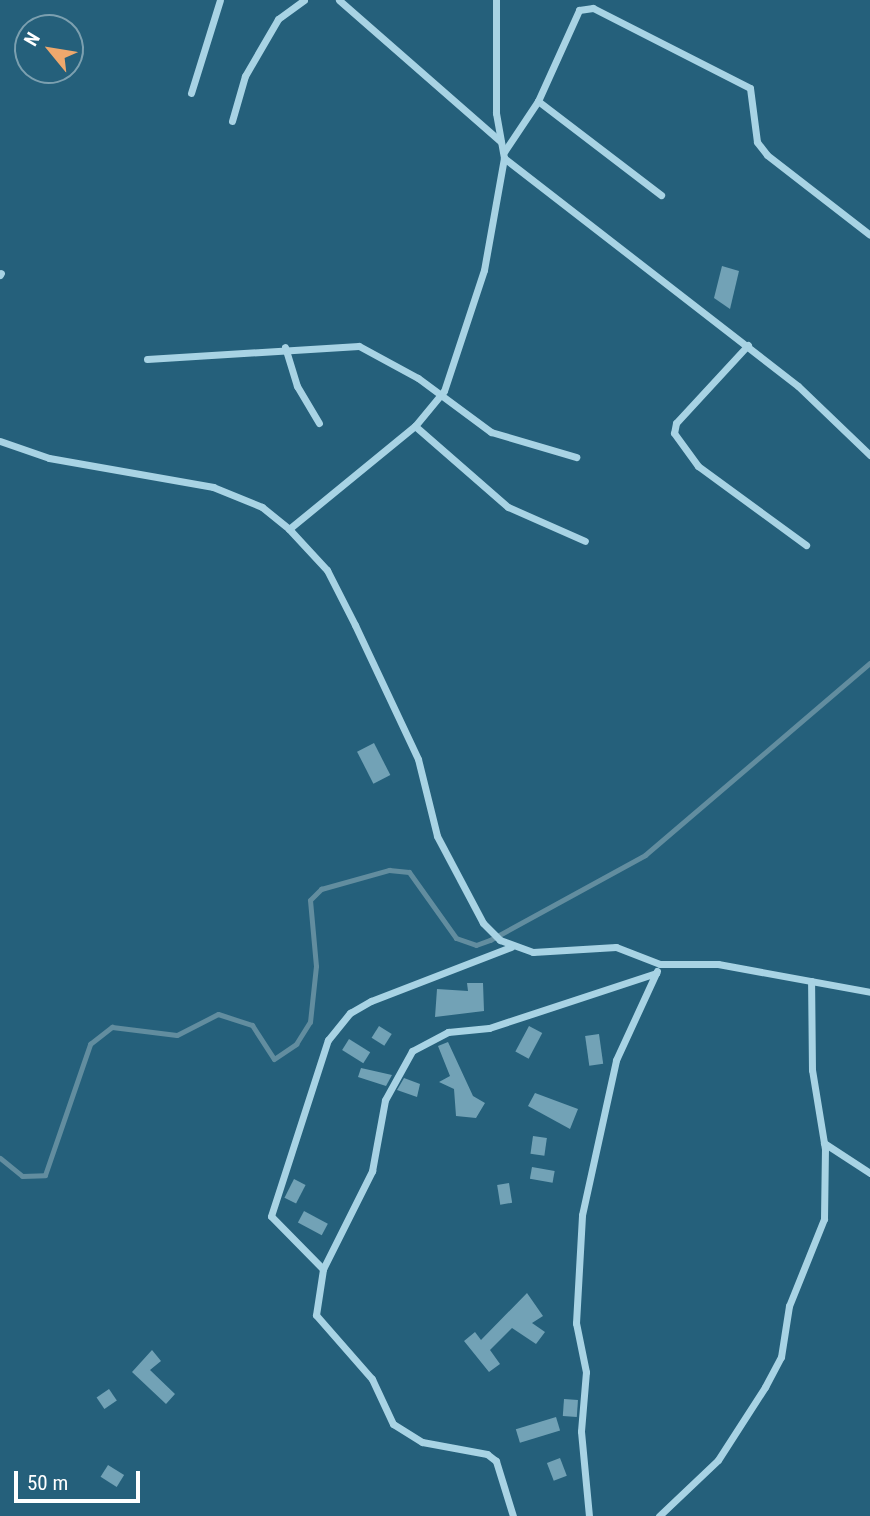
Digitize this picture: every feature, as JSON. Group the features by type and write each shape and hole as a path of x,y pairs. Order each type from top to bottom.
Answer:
{"street":[{"path":"191,93 220,0"},
{"path":"232,121 245,76 278,19 304,0"},
{"path":"339,0 502,143"},
{"path":"289,529 415,426 441,396 484,270 504,155 496,0"},
{"path":"504,155 538,101 586,3 750,88 757,142 767,155 870,235"},
{"path":"538,101 661,195"},
{"path":"504,155 748,345 870,456"},
{"path":"748,345 676,423 674,433 698,466 806,545"},
{"path":"147,359 285,347 359,346 441,396 492,432 576,457"},
{"path":"285,347 297,386 319,423"},
{"path":"415,426 508,507 585,541"},
{"path":"0,441 49,458 213,487 262,507 289,529 332,581 418,759 437,836 483,923 511,947 533,952 616,947 660,964 718,964 870,992"},
{"path":"323,1269 271,1216 328,1040 350,1013 371,1001 511,947"},
{"path":"589,1516 581,1431 586,1372 576,1323 582,1215 616,1060 660,964"},
{"path":"513,1516 496,1461 487,1454 422,1442 393,1424 372,1379 316,1315 323,1269 372,1171 385,1100 412,1051 448,1032 489,1028 656,973"},
{"path":"659,1516 718,1460 781,1357 789,1306 824,1219 824,1143 812,1070 811,981"},
{"path":"824,1143 870,1173"}],"building":[{"path":"722,266 739,271 730,309 714,298"},
{"path":"374,743 390,775 373,784 357,752"},
{"path":"467,983 483,983 484,1011 435,1017 437,989 468,991"},
{"path":"379,1026 392,1034 384,1046 372,1038"},
{"path":"529,1026 542,1033 529,1059 515,1052"},
{"path":"599,1034 603,1064 589,1066 585,1036"},
{"path":"349,1039 370,1052 363,1063 342,1050"},
{"path":"448,1042 473,1096 485,1103 476,1118 456,1116 454,1089 439,1082 450,1076 438,1046"},
{"path":"361,1068 392,1075 386,1086 358,1077"},
{"path":"404,1078 420,1084 417,1097 397,1090"},
{"path":"535,1093 578,1109 570,1129 528,1106"},
{"path":"533,1136 547,1138 544,1156 530,1154"},
{"path":"532,1167 555,1171 553,1183 530,1179"},
{"path":"294,1179 306,1185 296,1204 284,1198"},
{"path":"509,1183 512,1203 500,1205 497,1185"},
{"path":"304,1211 328,1224 322,1235 298,1222"},
{"path":"527,1293 543,1316 532,1323 545,1332 536,1344 512,1328 490,1350 500,1364 489,1372 464,1341 475,1332 481,1340"},
{"path":"152,1350 161,1361 150,1370 175,1394 166,1404 132,1372"},
{"path":"109,1389 117,1401 104,1409 97,1397"},
{"path":"564,1399 578,1400 577,1417 563,1416"},
{"path":"556,1417 560,1430 520,1443 516,1429"},
{"path":"560,1458 567,1476 554,1481 547,1463"},
{"path":"108,1465 124,1475 117,1487 101,1477"}],"waterway":[{"path":"0,1158 22,1176 45,1175 90,1044 112,1027 177,1035 218,1014 252,1025 274,1059 296,1044 310,1022 316,966 310,900 321,889 389,870 409,872 456,938 476,945 490,940 645,855 870,663"}]}
